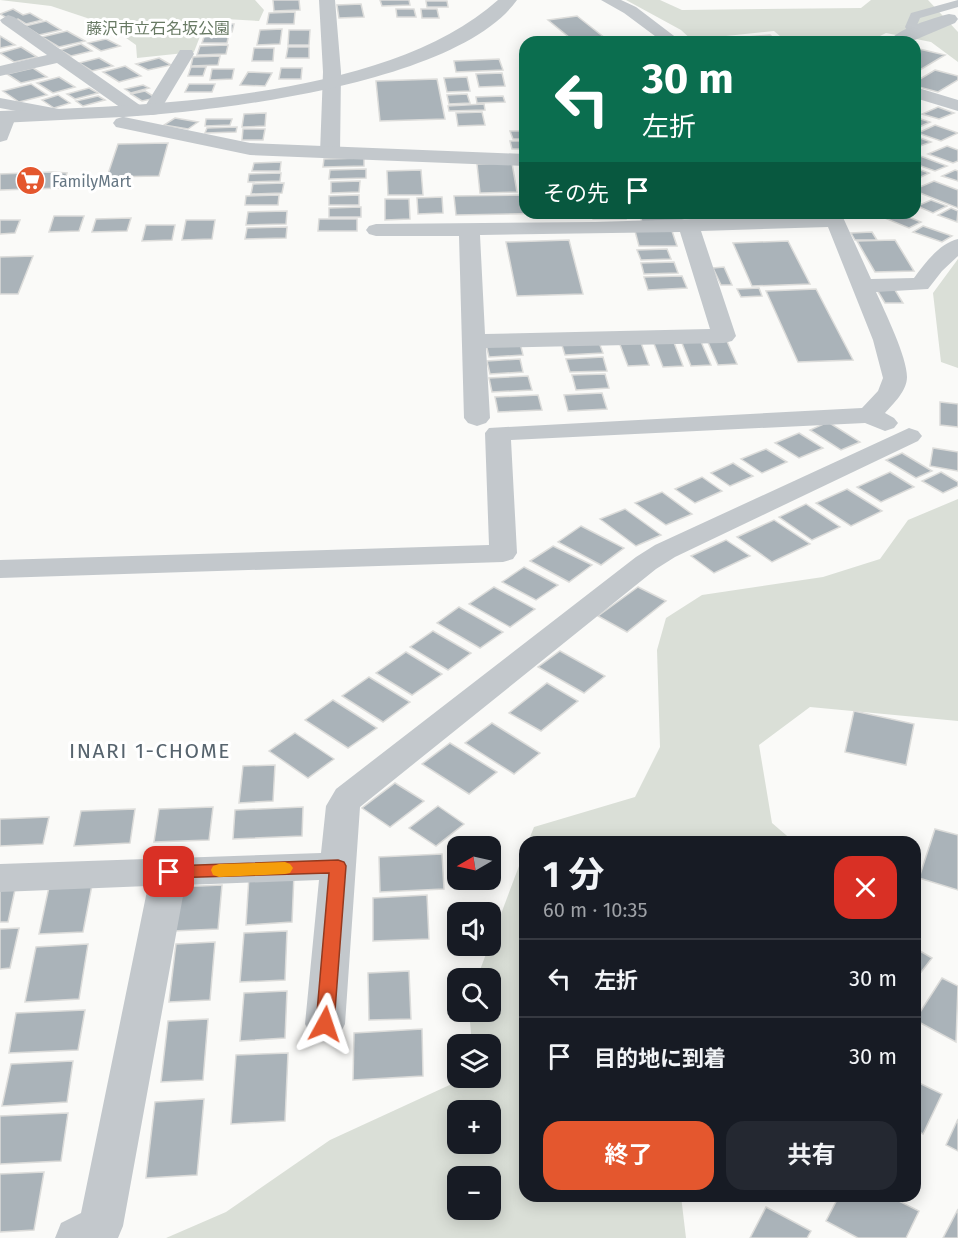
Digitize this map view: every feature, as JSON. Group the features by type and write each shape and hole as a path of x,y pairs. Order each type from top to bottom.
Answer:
{"street":[{"path":"327,0 330,153"},
{"path":"0,136 2,112 59,114 110,112 243,100 388,67 439,47 481,23 508,0"},
{"path":"609,0 630,10 666,36"},
{"path":"908,36 947,15 958,3"},
{"path":"911,27 915,16 947,15"},
{"path":"9,27 144,110"},
{"path":"144,110 186,54"},
{"path":"0,71 60,57"},
{"path":"921,94 958,106"},
{"path":"110,112 119,121 129,125 260,150 519,160"},
{"path":"376,230 779,219"},
{"path":"835,219 885,340 895,378 889,393 869,415"},
{"path":"474,341 724,336 697,222"},
{"path":"470,229 477,418"},
{"path":"863,286 920,284 934,266 958,244"},
{"path":"0,569 503,553 498,433 869,415 909,436 666,551 646,563 348,798 343,806 325,1024"},
{"path":"0,878 338,866"},
{"path":"77,1238 101,1226 169,872"}],"green space":[{"name":"藤沢市立石名坂公園","path":"0,0 255,0 264,10 259,21 207,18 194,52 137,58 136,45 108,25 51,6"},
{"path":"626,0 660,0 682,10 861,8 871,0 928,0 958,32 958,62 931,42 921,40 921,36 886,33 880,36 780,36 774,31 726,36 688,36 681,30"},
{"path":"958,259 958,368 941,362 933,293"},
{"path":"958,499 958,721 810,707 759,745 772,823 787,836 530,836 534,827 635,797 660,747 657,650 666,618 702,595 823,577 880,559 908,520"},
{"path":"519,866 519,1202 682,1202 686,1238 166,1238 226,1212 330,1140 447,1086 447,1088 501,1088 501,1034 471,1034 470,1022 501,1022 501,968 481,968 485,956 501,956 501,914"}],"building":[{"path":"273,0 299,0 300,10 274,11"},
{"path":"380,0 409,0 410,5 382,6"},
{"path":"426,1 447,1 448,7 427,7"},
{"path":"361,4 364,17 339,18 337,5"},
{"path":"13,9 23,15 30,13 42,20 26,24 18,19 12,21 0,14"},
{"path":"396,9 414,9 416,17 397,17"},
{"path":"421,9 437,9 439,18 422,18"},
{"path":"295,12 294,24 267,24 269,13"},
{"path":"577,16 602,36 568,36 548,20"},
{"path":"46,21 61,30 39,35 25,26"},
{"path":"211,24 234,24 232,32 209,32"},
{"path":"282,29 280,44 257,45 260,30"},
{"path":"289,30 310,30 309,45 288,45"},
{"path":"67,31 85,41 59,47 42,37"},
{"path":"205,34 229,34 227,43 202,43"},
{"path":"0,36 15,45 0,48"},
{"path":"106,39 120,46 101,51 88,43"},
{"path":"81,44 92,51 71,56 60,50"},
{"path":"228,45 226,54 197,55 200,46"},
{"path":"21,47 37,57 14,62 0,53"},
{"path":"288,47 309,47 309,58 286,58"},
{"path":"254,48 274,48 273,61 252,61"},
{"path":"921,49 945,55 921,69"},
{"path":"220,56 218,65 191,66 193,57"},
{"path":"99,58 113,66 92,71 79,63"},
{"path":"159,58 171,65 148,70 136,64"},
{"path":"499,59 503,70 456,72 454,61"},
{"path":"125,66 141,76 119,82 103,72"},
{"path":"191,67 206,67 203,76 188,76"},
{"path":"33,68 47,77 21,83 7,74"},
{"path":"281,68 302,68 301,79 279,79"},
{"path":"212,69 234,69 232,79 210,80"},
{"path":"935,70 958,76 958,80 938,92 921,88 921,78"},
{"path":"248,72 272,73 265,86 240,85"},
{"path":"502,73 505,86 479,87 476,74"},
{"path":"59,77 75,87 53,93 37,83"},
{"path":"467,77 470,91 447,92 444,78"},
{"path":"437,79 445,119 380,121 376,81"},
{"path":"31,84 47,95 19,102 3,91"},
{"path":"189,84 215,84 212,92 185,92"},
{"path":"143,85 149,88 131,93 125,89"},
{"path":"89,88 98,93 75,99 67,94"},
{"path":"145,91 156,98 142,101 131,94"},
{"path":"467,94 470,103 449,104 447,95"},
{"path":"58,95 70,103 54,108 42,100"},
{"path":"98,96 105,100 83,106 76,101"},
{"path":"503,96 505,102 477,103 476,97"},
{"path":"484,104 485,110 449,111 448,106"},
{"path":"938,107 954,113 939,119 922,114"},
{"path":"482,112 485,125 458,126 456,113"},
{"path":"266,113 265,126 242,127 244,114"},
{"path":"175,118 198,122 188,129 164,125"},
{"path":"206,119 232,119 230,125 205,126"},
{"path":"921,119 930,122 921,126"},
{"path":"935,125 958,133 941,141 921,134 921,132"},
{"path":"237,127 236,132 205,133 207,128"},
{"path":"243,129 265,129 263,140 242,140"},
{"path":"510,131 519,131 519,139 513,139"},
{"path":"921,138 931,142 921,146"},
{"path":"510,141 519,141 519,149 512,149"},
{"path":"168,143 159,176 107,177 118,144"},
{"path":"947,146 958,150 958,161 953,163 928,154"},
{"path":"921,156 947,166 935,171 921,166"},
{"path":"364,158 364,166 323,167 324,159"},
{"path":"281,162 280,171 252,171 254,163"},
{"path":"512,163 517,192 480,193 477,164"},
{"path":"366,169 366,178 329,179 330,170"},
{"path":"421,170 423,195 388,195 387,171"},
{"path":"921,170 929,173 921,177"},
{"path":"955,170 958,171 958,181 942,176"},
{"path":"67,173 62,188 0,190 0,174"},
{"path":"281,173 280,181 248,182 249,174"},
{"path":"360,181 359,192 331,193 331,182"},
{"path":"934,181 958,190 958,208 921,193 921,186"},
{"path":"284,183 282,193 251,194 253,184"},
{"path":"279,195 278,205 245,205 246,196"},
{"path":"359,195 359,205 329,205 329,196"},
{"path":"519,195 519,214 456,215 454,196"},
{"path":"442,197 443,213 418,214 417,198"},
{"path":"385,199 409,199 410,219 385,220"},
{"path":"931,200 947,206 933,213 921,208 921,204"},
{"path":"361,207 361,217 329,217 329,208"},
{"path":"951,208 958,211 957,222 938,215"},
{"path":"287,211 286,224 246,225 248,212"},
{"path":"54,216 84,216 79,231 49,232"},
{"path":"131,218 127,231 92,232 96,219"},
{"path":"319,219 357,219 357,231 318,231"},
{"path":"641,219 683,219 684,221 642,222"},
{"path":"887,219 914,219 921,222 909,228"},
{"path":"0,220 20,220 15,233 0,234"},
{"path":"186,220 215,220 212,239 182,240"},
{"path":"146,225 175,225 172,240 142,241"},
{"path":"923,226 952,236 942,242 913,232"},
{"path":"287,227 286,238 245,239 247,228"},
{"path":"635,231 672,231 677,246 639,246"},
{"path":"872,232 877,240 855,240 851,233"},
{"path":"569,240 583,294 517,296 506,242"},
{"path":"895,240 914,271 875,272 857,241"},
{"path":"788,241 810,284 752,286 733,243"},
{"path":"667,249 671,259 641,260 637,250"},
{"path":"33,256 18,294 0,294 0,257"},
{"path":"674,262 678,273 644,274 641,263"},
{"path":"724,267 732,285 721,285 713,268"},
{"path":"682,276 687,288 648,290 644,277"},
{"path":"759,288 762,296 741,297 737,289"},
{"path":"816,289 853,360 798,362 766,291"},
{"path":"877,290 895,290 903,303 885,303"},
{"path":"699,337 711,365 691,366 680,338"},
{"path":"726,339 737,364 718,365 707,340"},
{"path":"598,340 603,353 565,355 561,342"},
{"path":"640,340 649,365 628,366 619,342"},
{"path":"673,340 683,366 663,367 653,341"},
{"path":"520,343 523,355 489,357 486,344"},
{"path":"603,357 607,371 570,372 566,359"},
{"path":"520,359 523,372 490,374 487,361"},
{"path":"605,374 609,388 576,390 572,375"},
{"path":"528,376 532,390 492,392 489,378"},
{"path":"602,393 607,409 568,411 564,395"},
{"path":"538,395 542,410 498,412 495,397"},
{"path":"940,402 958,404 958,427 940,425"},
{"path":"828,422 860,442 841,450 810,430"},
{"path":"799,433 823,448 799,458 775,443"},
{"path":"933,448 958,452 958,471 930,466"},
{"path":"766,449 787,462 762,473 741,459"},
{"path":"902,453 932,471 916,478 886,460"},
{"path":"733,463 753,476 730,486 711,473"},
{"path":"890,472 914,487 881,502 857,487"},
{"path":"941,472 958,482 958,486 943,493 922,481"},
{"path":"702,477 722,491 695,503 675,489"},
{"path":"847,489 882,511 851,526 816,503"},
{"path":"662,492 692,514 666,525 635,503"},
{"path":"806,504 840,527 812,540 779,517"},
{"path":"625,509 661,535 636,546 600,519"},
{"path":"774,520 810,544 772,562 737,537"},
{"path":"581,526 624,548 601,565 558,542"},
{"path":"726,540 750,556 714,573 691,556"},
{"path":"553,546 592,565 569,582 530,561"},
{"path":"524,567 558,585 536,600 502,582"},
{"path":"494,587 535,609 510,627 469,604"},
{"path":"638,587 666,601 627,632 598,616"},
{"path":"459,607 503,632 480,648 437,623"},
{"path":"433,631 471,653 448,670 410,647"},
{"path":"560,651 605,676 584,693 538,667"},
{"path":"406,652 442,674 412,695 376,673"},
{"path":"369,677 410,702 383,722 342,696"},
{"path":"547,683 578,701 541,731 509,713"},
{"path":"333,700 377,728 348,748 305,720"},
{"path":"854,711 914,724 906,765 845,752"},
{"path":"492,723 540,753 514,774 465,743"},
{"path":"295,733 334,759 308,778 269,751"},
{"path":"450,743 497,772 469,794 422,764"},
{"path":"275,765 273,801 239,803 243,766"},
{"path":"395,783 424,801 390,827 362,808"},
{"path":"438,806 464,824 436,846 409,828"},
{"path":"213,807 209,840 154,842 159,809"},
{"path":"303,807 302,836 233,839 235,810"},
{"path":"135,809 130,843 74,846 81,811"},
{"path":"49,817 43,844 0,846 0,819"},
{"path":"935,829 958,835 958,890 921,879 921,872"},
{"path":"442,854 444,889 380,892 379,857"},
{"path":"294,874 292,922 246,925 249,876"},
{"path":"16,885 8,922 0,922 0,886"},
{"path":"92,885 83,932 39,934 49,887"},
{"path":"222,885 218,929 173,931 177,887"},
{"path":"427,895 429,939 373,941 373,898"},
{"path":"19,928 10,968 0,969 0,929"},
{"path":"287,931 285,980 240,982 244,933"},
{"path":"215,942 210,1000 169,1002 176,944"},
{"path":"88,944 79,999 25,1002 36,947"},
{"path":"921,952 932,958 921,972"},
{"path":"409,971 411,1019 369,1020 368,973"},
{"path":"942,978 958,986 956,1042 921,1023 921,1011"},
{"path":"287,991 285,1038 240,1041 244,993"},
{"path":"85,1010 78,1050 9,1053 16,1013"},
{"path":"208,1019 203,1080 161,1082 168,1021"},
{"path":"422,1029 423,1076 353,1080 354,1033"},
{"path":"288,1053 285,1121 231,1124 236,1055"},
{"path":"73,1061 67,1102 2,1106 11,1064"},
{"path":"921,1084 942,1094 923,1134 921,1133"},
{"path":"204,1099 197,1175 146,1178 155,1102"},
{"path":"68,1113 61,1161 0,1164 0,1116"},
{"path":"958,1119 958,1151 946,1145"},
{"path":"44,1172 34,1230 0,1232 0,1174"},
{"path":"836,1202 901,1202 919,1211 906,1238 858,1238 826,1221"},
{"path":"766,1207 811,1231 807,1238 750,1238"},
{"path":"958,1209 958,1238 943,1238"}],"slow traffic":[{"path":"219,870 285,868"}],"place":[{"name":"FamilyMart","path":"31,181"}],"district":[{"name":"INARI 1-CHOME","path":"150,751"}],"route":[{"path":"169,872 338,866 325,1024"}]}
